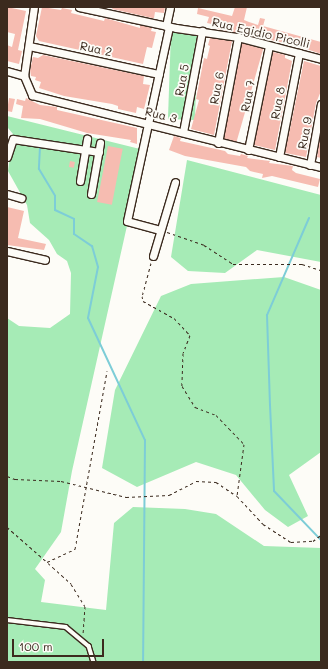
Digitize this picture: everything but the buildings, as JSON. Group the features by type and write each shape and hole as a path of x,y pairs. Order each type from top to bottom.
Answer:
{"street":[{"path":"7,71 24,76 34,7"},
{"name":"Rua Egidio Picolli","path":"79,7 167,26 238,37 321,59"},
{"path":"160,230 127,221 159,74 170,7"},
{"name":"Rua 5","path":"183,132 202,31"},
{"name":"Rua 6","path":"218,143 238,37"},
{"name":"Rua 2","path":"29,46 159,74"},
{"name":"Rua 7","path":"248,150 269,46"},
{"name":"Rua 8","path":"278,158 299,53"},
{"name":"Rua 3","path":"24,76 32,95 148,123 278,158 321,167"},
{"name":"Rua 9","path":"310,165 321,104"},
{"path":"7,157 12,139 99,152"},
{"path":"80,180 87,139"},
{"path":"91,194 100,143"},
{"path":"153,256 175,182"},
{"path":"7,194 21,198"},
{"path":"7,250 45,260"}],"lane":[{"path":"7,620 66,627 89,646 94,662"}],"path":[{"path":"160,230 204,245 233,264 302,264 321,270"},
{"path":"153,256 142,296 143,302 174,318 190,335 183,352 182,386 194,407 216,415 244,444 237,496"},
{"path":"47,562 75,549 107,371"},
{"path":"7,476 15,479 61,482 126,497 169,495 196,481 216,482 237,496 263,524 291,542 313,541 321,535"},
{"path":"7,527 71,584 84,606 83,640"}],"green space":[{"path":"171,32 198,33 195,120 168,119"},
{"path":"7,116 144,150 72,471 61,532 35,569 45,580 41,602 106,610 114,523 133,507 185,509 216,514 264,546 321,548 321,662 7,662 7,318 19,326 50,328 70,314 71,273 67,261 57,254 49,240 30,223 27,205 8,171 13,134 8,128"},
{"path":"187,160 321,195 321,262 257,250 225,273 188,271 171,257"},
{"path":"284,277 321,290 321,452 289,475 308,516 288,527 265,510 236,475 196,462 137,487 102,468 115,390 161,296 191,284"}],"waterway":[{"path":"40,147 39,169 55,196 55,210 74,219 74,234 92,246 98,267 88,318 145,440 143,662"},
{"path":"309,218 267,315 270,405 274,491 321,540"}]}
